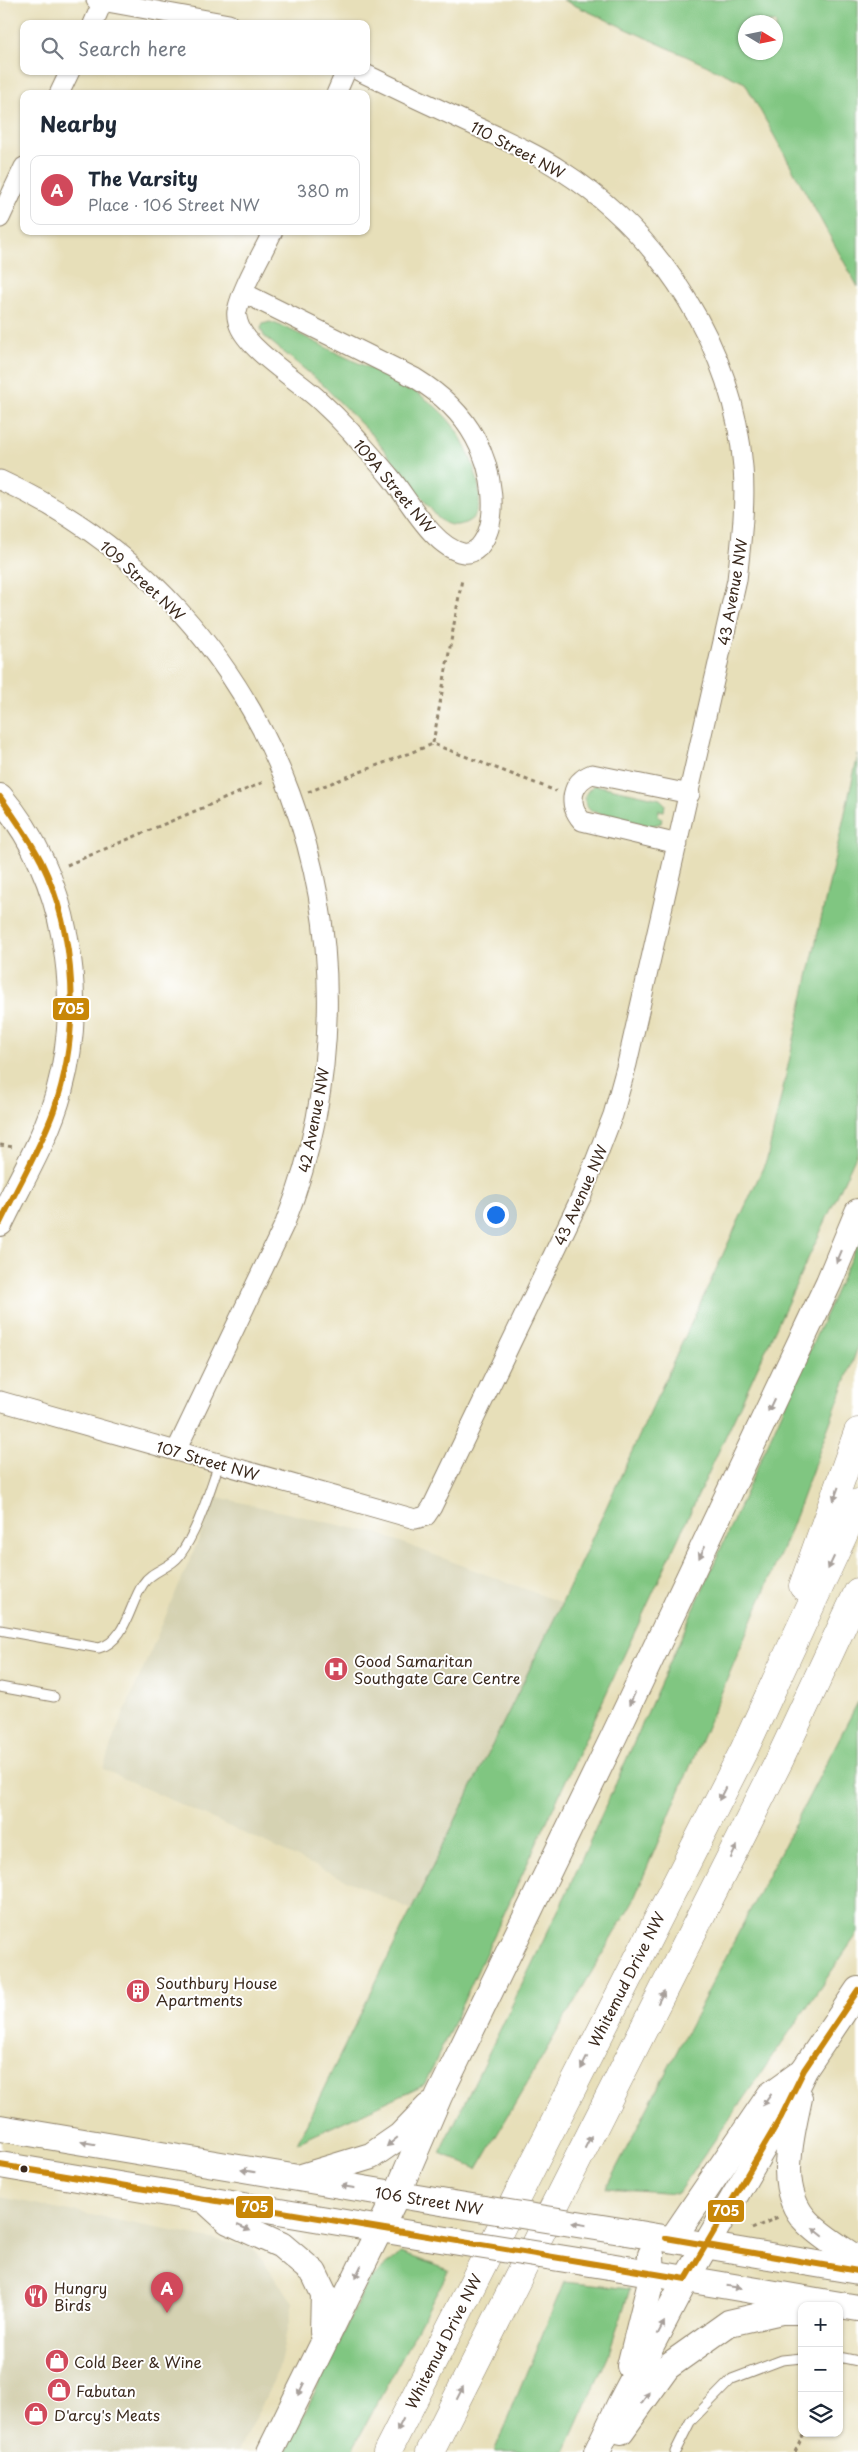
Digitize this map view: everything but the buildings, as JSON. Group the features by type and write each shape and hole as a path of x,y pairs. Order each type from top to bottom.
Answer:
{"highway":[{"path":"744,1750 858,1432"},
{"name":"Whitemud Drive NW","path":"387,2452 744,1750 858,1503"},
{"path":"430,2452 779,1761 858,1592"},
{"path":"779,1761 858,1634"}],"street":[{"path":"94,20 100,1 207,20"},
{"path":"61,90 68,75"},
{"path":"338,90 344,75"},
{"name":"110 Street NW","path":"367,75 529,152 585,186 623,219 660,260 694,311 718,360"},
{"path":"0,218 20,176"},
{"path":"244,293 270,235"},
{"name":"109A Street NW","path":"244,293 415,378 439,392 461,416 479,447 485,462 490,492 491,518 485,540 475,551 464,554 447,546 430,531 391,478 349,431 319,400 254,346 239,326 236,312 244,293"},
{"name":"43 Avenue NW","path":"415,1519 426,1516 432,1507 593,1170 628,1064 737,580 744,517 744,467 735,412 718,360"},
{"name":"109 Street NW","path":"0,480 25,491 101,540 136,568 176,607 213,651 244,699 272,751 299,794"},
{"path":"678,844 582,821 572,806 573,795 577,784 584,777 592,774 690,794"},
{"name":"42 Avenue NW","path":"176,1452 285,1224 300,1186 311,1141 326,1043 328,982 325,937 318,886 299,794"},
{"path":"0,1223 44,1131 59,1093 68,1045 70,1012 66,951 60,912 42,864 6,804"},
{"path":"270,2452 396,2196 440,2096 619,1728 829,1282 858,1212"},
{"name":"107 Street NW","path":"0,1401 415,1519"},
{"path":"597,2452 621,2402 686,2279 781,2117 804,2070 858,1990"},
{"path":"686,2279 673,2238 770,2095 804,2070"},
{"path":"804,2070 789,2162 788,2180 792,2195 797,2208 808,2223 858,2260"},
{"path":"296,2178 371,2156 400,2136 440,2096"},
{"name":"106 Street NW","path":"0,2128 396,2196 673,2238 858,2270"},
{"path":"0,2165 858,2309"},
{"path":"205,2200 228,2221 281,2245 314,2273 320,2282 326,2305 322,2345"},
{"path":"621,2402 652,2273 649,2248 634,2233"},
{"path":"843,2310 858,2309"},
{"path":"606,2452 667,2367 729,2323 780,2311 798,2311"}],"lane":[{"path":"0,1630 99,1648 108,1646 120,1632 145,1581 165,1569 179,1556 197,1522 220,1464"},
{"path":"0,1687 54,1697"},
{"path":"675,2452 690,2422 732,2379 782,2360 798,2358"},
{"path":"843,2359 858,2361"}],"path":[{"path":"433,744 462,579"},
{"path":"299,794 433,744 561,793"},
{"path":"64,866 267,781"},
{"path":"747,2230 785,2214"},
{"path":"795,2452 802,2437"}],"shaded area":[{"name":"Good Samaritan Southgate Care Centre","path":"217,1497 379,1534 562,1603 412,1910 103,1769 114,1736"},
{"path":"0,2197 252,2247 293,2302 278,2372 238,2452 0,2452"}],"green space":[{"path":"563,0 858,0 858,287 745,83"},
{"path":"270,322 399,382 442,413 460,436 477,479 478,507 473,518 462,524 452,525 438,518 373,436 320,382 264,336 261,328 263,324"},
{"path":"858,755 858,1151 425,2084 297,2143 562,1603 767,1159"},
{"path":"595,785 660,799 665,804 664,811 659,810 658,817 662,818 661,823 651,826 591,811 586,804 585,797 588,790"},
{"path":"858,1242 858,1347 789,1533 633,1901 477,2169 440,2153 568,1890"},
{"path":"858,1702 858,1933 678,2193 606,2188"},
{"path":"401,2253 449,2270 351,2452 286,2452 368,2281"},
{"path":"564,2282 630,2289 608,2356 565,2452 494,2452"}],"transit line":[{"name":"705","path":"0,797 22,828 41,861 53,890 62,920 71,984 71,1016 63,1080 54,1110 36,1153 0,1223"},
{"name":"705","path":"0,2165 686,2279 781,2117 804,2070 858,1990"},
{"name":"705","path":"666,2238 858,2271"}],"place":[{"name":"Good Samaritan Southgate Care Centre","path":"336,1669"},
{"name":"Southbury House Apartments","path":"138,1991"},
{"name":"Hungry Birds","path":"36,2296"},
{"name":"The Varsity","path":"167,2313"},
{"name":"Cold Beer & Wine","path":"57,2361"},
{"name":"Fabutan","path":"59,2390"},
{"name":"D'arcy's Meats","path":"36,2414"}]}
